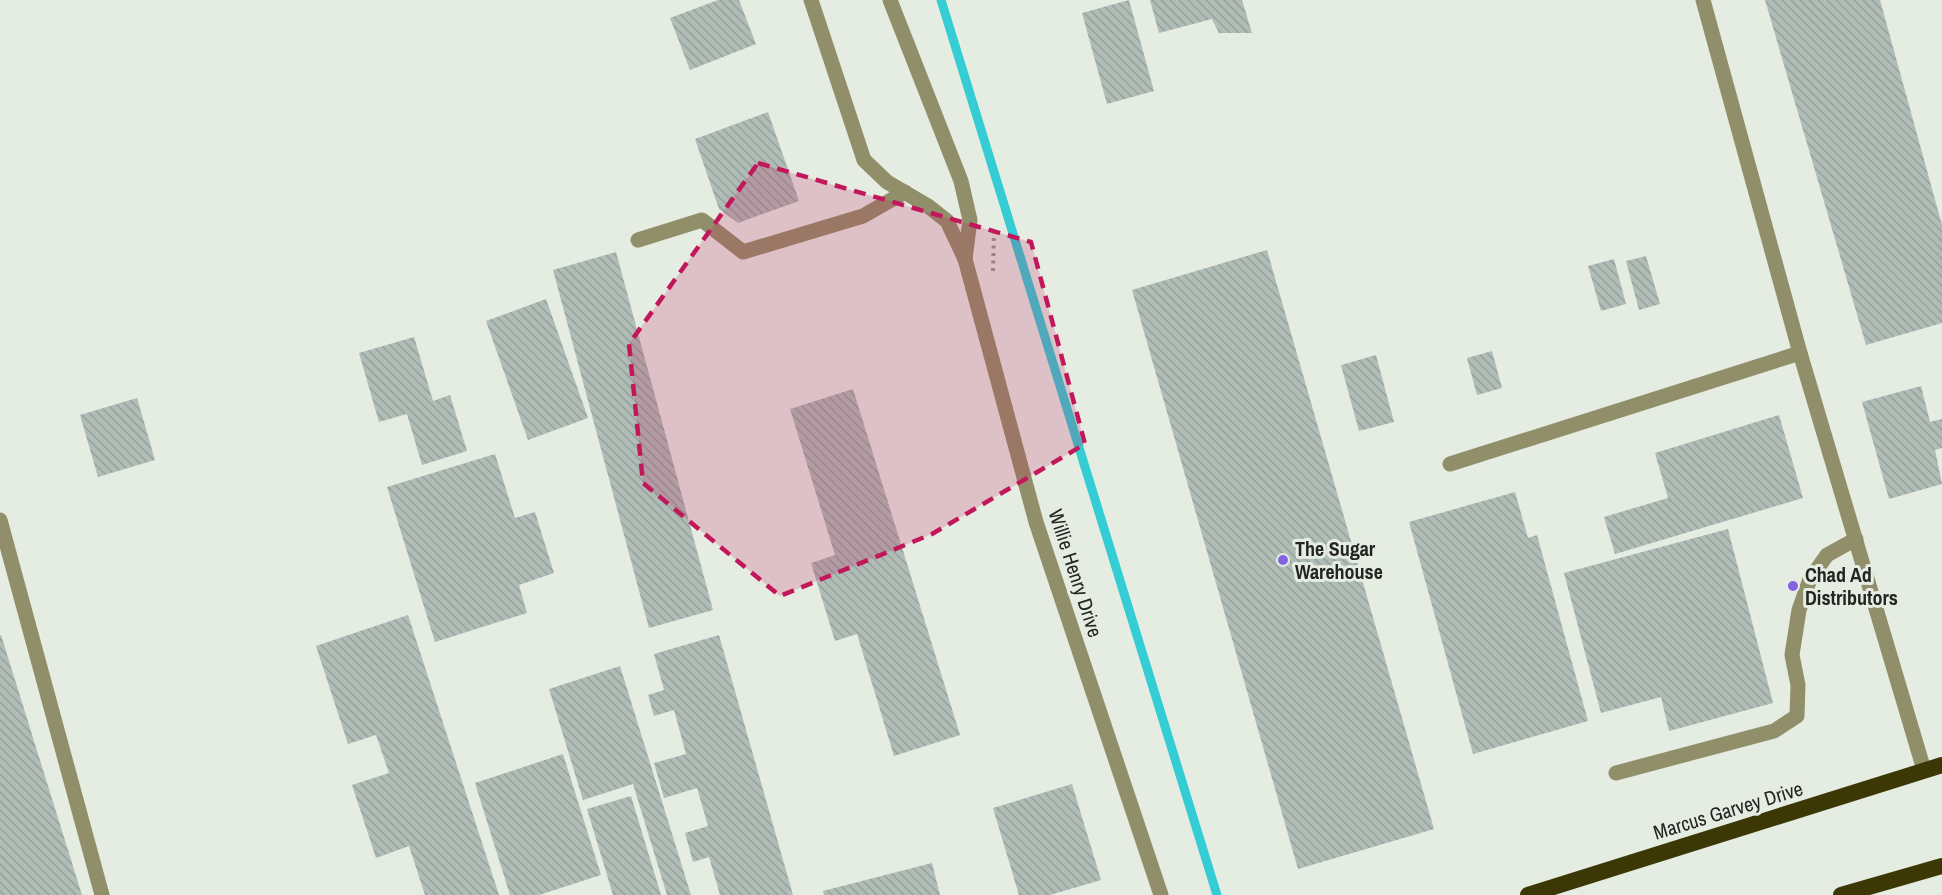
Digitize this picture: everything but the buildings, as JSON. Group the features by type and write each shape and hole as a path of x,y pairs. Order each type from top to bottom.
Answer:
{"highway":[{"name":"Marcus Garvey Drive","path":"1528,895 1942,765"},
{"path":"1841,895 1942,866"}],"street":[{"path":"811,0 864,160 887,182 947,221 965,259"},
{"path":"890,0 961,181 970,220 965,259"},
{"path":"1702,0 1800,353 1924,770"},
{"path":"638,240 702,220 743,252 863,216 905,192"},
{"name":"Willie Henry Drive","path":"965,259 1036,522 1161,895"},
{"path":"1450,464 1800,353"},
{"path":"0,520 102,895"},
{"path":"1617,773 1774,731 1797,716 1798,685 1792,655 1800,610 1810,579 1827,555 1856,539"}],"highlighted area":[{"path":"758,163 1031,242 1085,444 932,534 780,596 643,483 629,344"}],"waterway":[{"path":"941,0 1217,895"}],"place":[{"name":"The Sugar Warehouse","path":"1283,560"},
{"name":"Chad Ad Distributors","path":"1793,586"}]}
